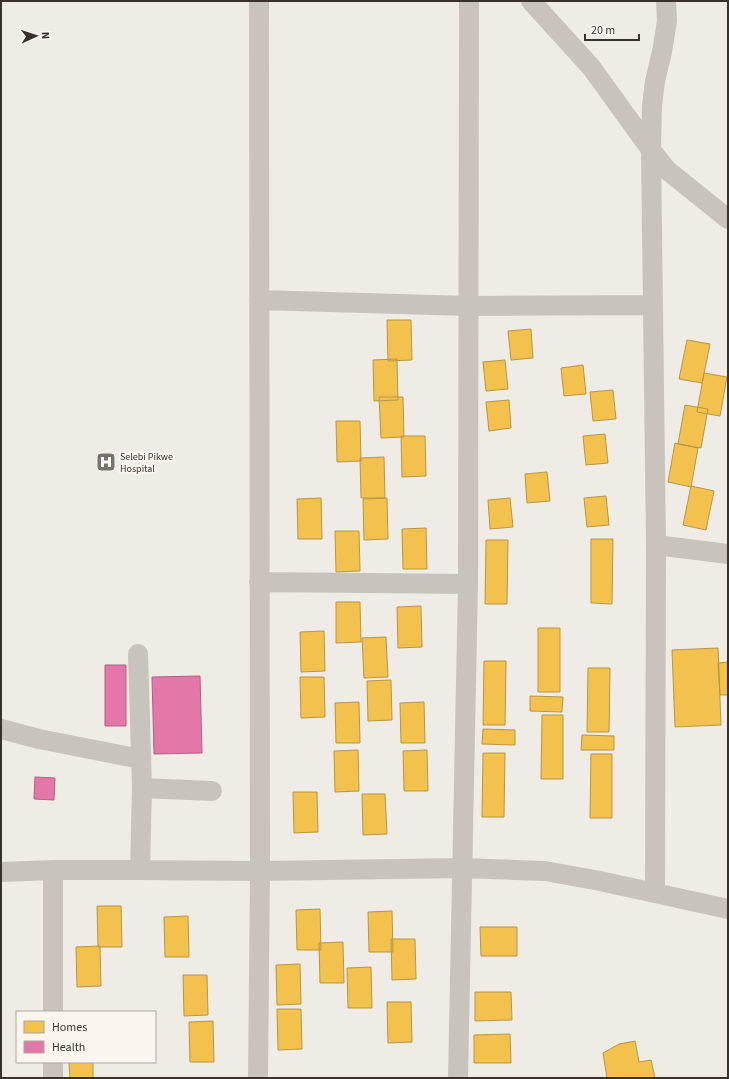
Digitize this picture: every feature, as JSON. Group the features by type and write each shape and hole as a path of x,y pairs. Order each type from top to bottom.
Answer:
{"street":[{"path":"258,1078 260,871 259,1"},
{"path":"458,1078 468,584 469,1"},
{"path":"531,1 591,67 651,150 671,173 728,219"},
{"path":"655,892 656,545 651,150 652,106 655,81 667,21 666,1"},
{"path":"259,300 468,306 653,305"},
{"path":"656,545 728,554"},
{"path":"259,582 468,584"},
{"path":"138,654 142,788 140,870"},
{"path":"1,729 39,739 141,759"},
{"path":"142,788 212,791"},
{"path":"1,872 53,870 260,871 463,868 545,872 655,892 728,909"},
{"path":"53,870 53,1011"},
{"path":"53,1063 53,1078"}],"building: Homes":[{"path":"387,320 411,320 412,360 388,361"},
{"path":"531,329 533,358 511,360 508,331"},
{"path":"687,340 710,344 702,383 679,379"},
{"path":"397,359 398,400 374,401 373,360"},
{"path":"505,360 508,389 486,391 483,362"},
{"path":"583,365 586,394 564,396 561,368"},
{"path":"704,373 727,377 720,416 697,412"},
{"path":"613,390 616,419 593,421 590,392"},
{"path":"379,397 403,397 404,437 381,438"},
{"path":"509,400 511,428 489,431 486,402"},
{"path":"685,405 708,409 701,448 678,444"},
{"path":"336,421 360,421 361,461 337,462"},
{"path":"605,434 608,463 586,465 583,436"},
{"path":"401,436 425,436 426,476 402,477"},
{"path":"675,443 698,448 691,487 668,482"},
{"path":"384,457 385,498 361,498 360,458"},
{"path":"547,472 550,501 527,503 525,474"},
{"path":"691,486 714,491 706,530 683,525"},
{"path":"606,496 609,525 587,527 584,498"},
{"path":"321,498 322,539 298,539 297,499"},
{"path":"387,498 388,539 364,540 363,499"},
{"path":"510,498 513,527 490,529 488,500"},
{"path":"426,528 427,569 403,569 402,529"},
{"path":"335,531 359,531 360,571 336,572"},
{"path":"591,539 613,539 612,604 591,603"},
{"path":"486,540 508,540 507,604 485,604"},
{"path":"336,602 360,602 361,642 336,643"},
{"path":"421,606 422,647 398,648 397,607"},
{"path":"538,628 560,628 560,692 538,692"},
{"path":"324,631 325,671 301,672 300,632"},
{"path":"386,637 388,677 364,678 362,638"},
{"path":"718,648 721,725 675,727 672,650"},
{"path":"484,661 506,661 505,725 483,725"},
{"path":"728,662 728,695 720,695 718,663"},
{"path":"588,668 610,668 609,732 587,732"},
{"path":"300,677 324,677 325,717 301,718"},
{"path":"391,680 392,720 368,721 367,681"},
{"path":"530,696 563,697 562,712 530,711"},
{"path":"359,702 360,743 336,743 335,703"},
{"path":"424,702 425,743 401,743 400,703"},
{"path":"542,715 563,715 563,779 541,779"},
{"path":"483,729 515,730 515,745 482,744"},
{"path":"582,735 614,736 614,750 581,750"},
{"path":"358,750 359,791 335,792 334,751"},
{"path":"427,750 428,791 404,791 403,751"},
{"path":"483,753 505,753 504,817 482,817"},
{"path":"591,754 612,754 612,818 590,818"},
{"path":"293,792 317,792 318,832 294,833"},
{"path":"362,794 385,794 387,834 363,835"},
{"path":"97,906 121,906 122,947 98,947"},
{"path":"320,909 321,950 297,950 296,910"},
{"path":"392,911 393,952 369,952 368,912"},
{"path":"188,916 189,957 165,957 164,917"},
{"path":"480,927 517,927 517,956 481,956"},
{"path":"391,939 415,939 416,979 392,980"},
{"path":"343,942 344,983 320,983 319,943"},
{"path":"100,946 101,986 77,987 76,947"},
{"path":"300,964 301,1004 277,1005 276,965"},
{"path":"371,967 372,1008 348,1008 347,968"},
{"path":"183,975 207,975 208,1015 184,1016"},
{"path":"475,992 511,992 512,1020 475,1021"},
{"path":"387,1002 411,1002 412,1042 388,1043"},
{"path":"277,1009 301,1009 302,1049 278,1050"},
{"path":"213,1021 214,1062 190,1062 189,1022"},
{"path":"510,1034 511,1063 474,1063 474,1035"},
{"path":"635,1041 639,1062 651,1060 655,1078 607,1078 603,1053 619,1044"},
{"path":"69,1063 93,1063 93,1078 70,1078"}],"building: Health":[{"path":"105,665 126,665 126,726 105,726"},
{"path":"200,676 202,753 154,754 152,677"},
{"path":"35,777 55,778 54,800 34,799"}],"place":[{"name":"Selebi Pikwe Hospital","path":"106,462"}]}
